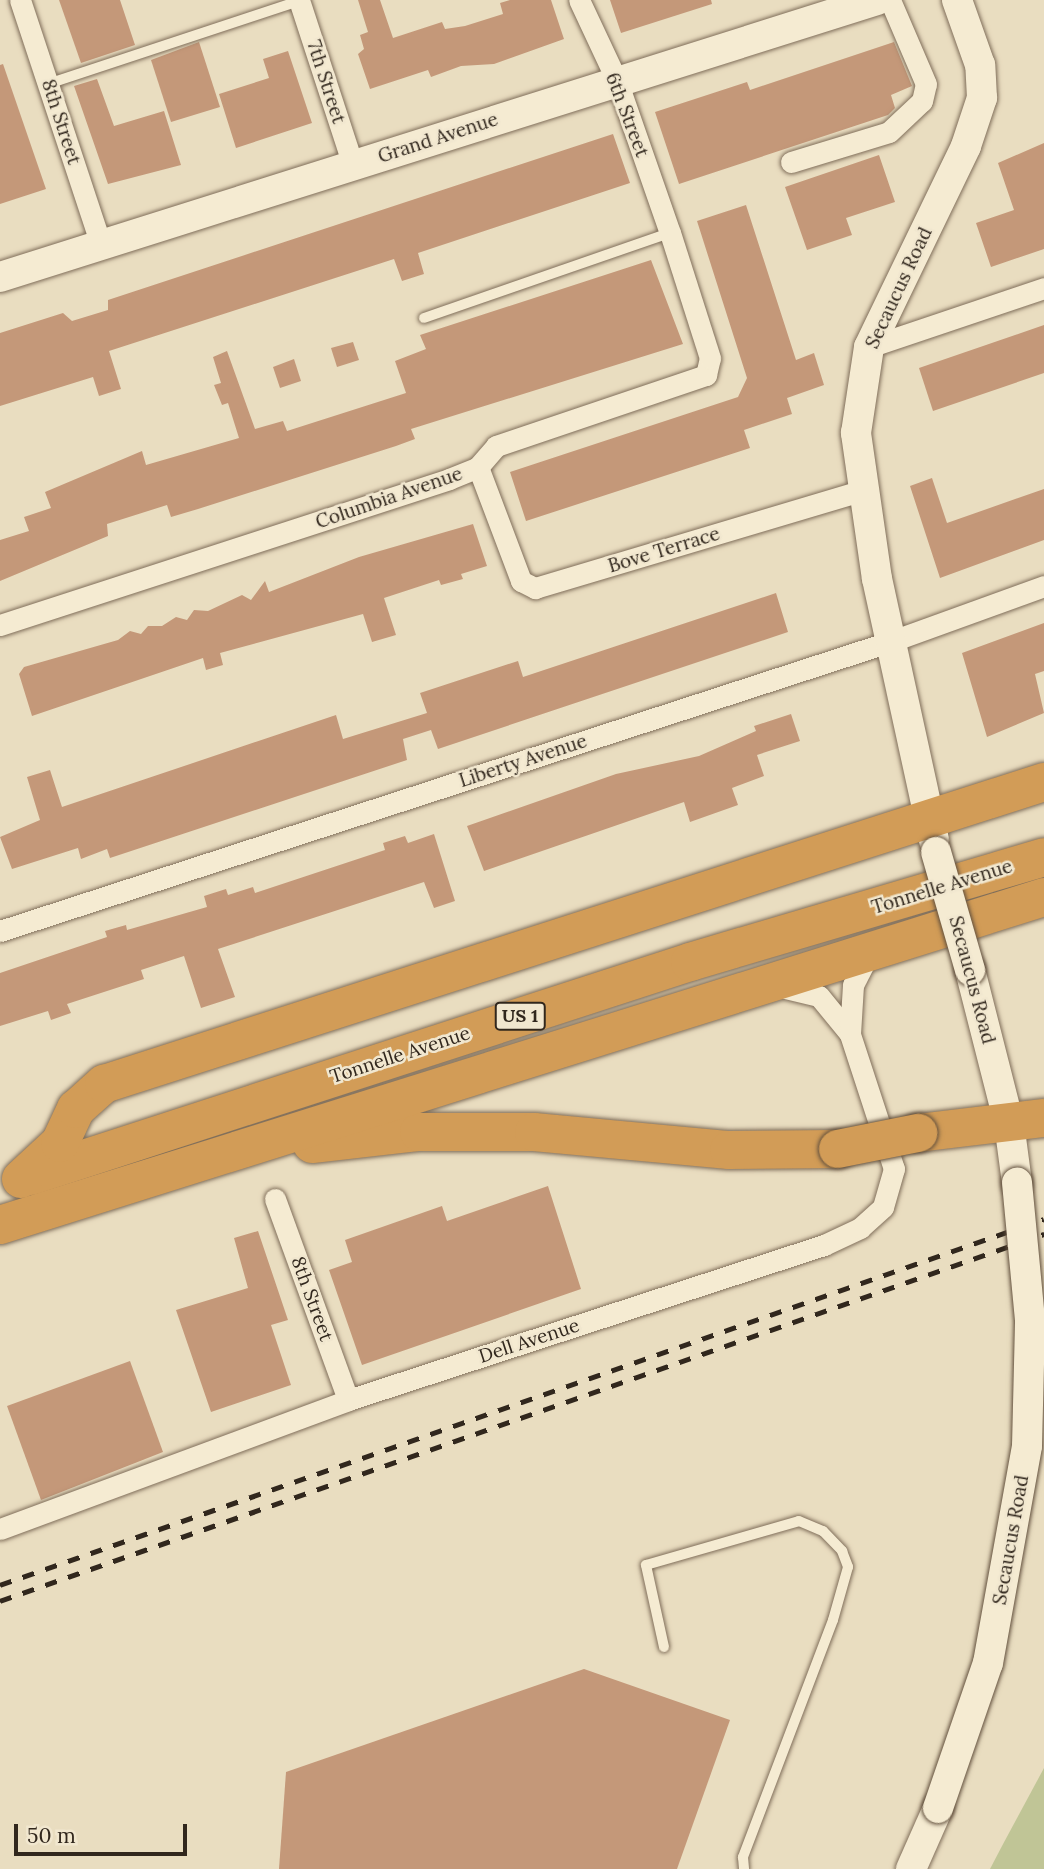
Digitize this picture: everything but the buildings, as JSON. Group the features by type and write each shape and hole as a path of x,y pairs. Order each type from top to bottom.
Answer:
{"highway":[{"path":"11,1183 60,1143 76,1109 104,1084 932,834 1044,782"},
{"name":"Tonnelle Avenue","path":"11,1183 690,962 1044,857"},
{"name":"Tonnelle Avenue","path":"0,1225 750,986 1044,897"},
{"path":"223,1153 419,1132 534,1132 792,1153 838,1149 918,1133 1026,1121"}],"main road":[{"name":"Grand Avenue","path":"0,277 877,0"},
{"name":"Secaucus Road","path":"911,1869 938,1808 988,1663 1027,1446 1030,1320 1017,1183 1026,1121 970,970 932,834 860,491 856,433 869,347 966,146 982,98 980,65 957,0"}],"street":[{"name":"8th Street","path":"20,0 101,245"},
{"name":"7th Street","path":"299,0 353,165"},
{"name":"6th Street","path":"579,0 617,81 670,233"},
{"path":"791,162 889,132 922,101 926,85 890,0"},
{"name":"Columbia Avenue","path":"0,625 478,467 496,446 706,375 710,358 670,233"},
{"path":"869,347 1044,288"},
{"name":"Bove Terrace","path":"478,467 521,581 535,588 860,491"},
{"name":"Liberty Avenue","path":"0,931 892,641 1044,586"},
{"name":"Dell Avenue","path":"850,1034 853,985 871,950"},
{"name":"Dell Avenue","path":"0,1529 348,1400 824,1245 860,1228 883,1207 894,1169 850,1034 819,996 789,987 750,986"},
{"name":"8th Street","path":"275,1199 348,1400"}],"lane":[{"path":"48,84 299,0"},
{"path":"424,318 670,233"},
{"path":"664,1647 646,1565 799,1521 823,1531 842,1551 848,1567 833,1620 743,1857 744,1869"}],"green space":[{"path":"1044,1768 1044,1869 990,1869 1002,1846"}],"railway":[{"path":"0,1585 1044,1219"},
{"path":"0,1601 1044,1234"}]}
